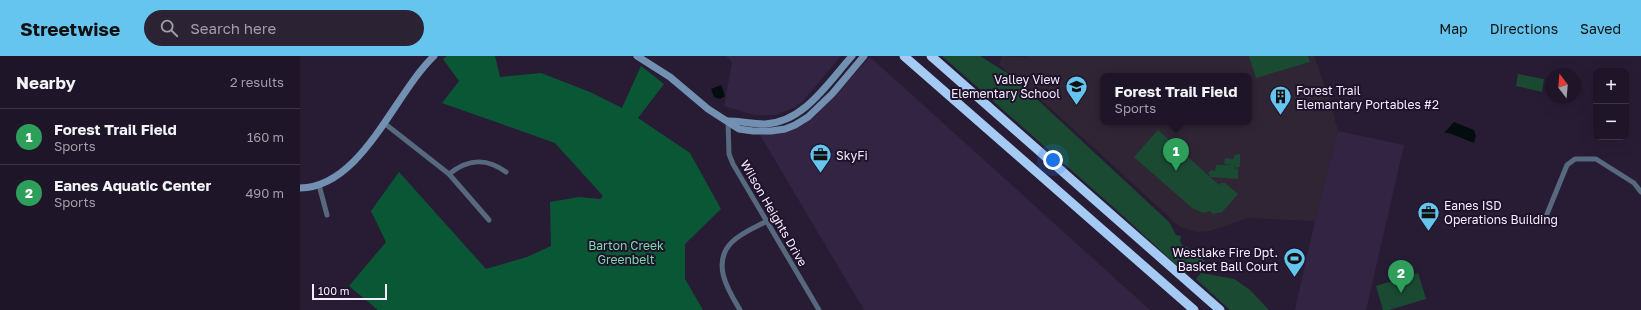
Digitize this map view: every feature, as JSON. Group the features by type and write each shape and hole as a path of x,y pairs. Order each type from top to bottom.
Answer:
{"highway":[{"path":"904,56 1194,310"},
{"path":"931,56 1220,310"}],"street":[{"path":"300,188 319,186 332,179 348,167 384,122 421,70 434,56"},
{"path":"637,56 670,78 708,109 739,129 753,131 771,131 794,125 808,117 820,106 864,56"},
{"path":"728,121 765,124 789,118 802,110 814,99 852,56"},
{"name":"Wilson Heights Drive","path":"728,121 729,154 819,310"},
{"path":"384,122 449,174 489,220"},
{"path":"1547,214 1567,165 1575,159 1596,159 1634,184 1641,192"},
{"path":"449,174 466,163 476,161 492,164 506,172"},
{"path":"319,186 327,215"},
{"path":"740,310 724,278 721,263 732,242 767,221"}],"shaded area":[{"path":"726,56 841,56 803,101 795,107 776,115 755,115 724,106 732,62"},
{"path":"1002,56 1314,56 1329,98 1338,131 1315,221 1248,218 1210,231 1197,232 1179,226 1057,114 999,65"},
{"path":"870,57 1150,310 864,310 760,135 788,131 803,125 815,116"},
{"path":"721,85 725,96 720,99 714,97 711,89"},
{"path":"1454,122 1474,130 1476,136 1474,143 1449,133 1444,133"},
{"path":"1338,131 1404,145 1366,310 1295,310 1315,221"}],"green space":[{"name":"Barton Creek Greenbelt","path":"447,56 495,56 500,77 541,73 590,92 622,108 641,66 664,84 638,118 690,153 721,209 685,244 685,279 703,310 378,310 349,286 386,242 371,211 399,172 486,269 527,257 551,246 550,202 579,197 600,199 603,196 555,143 442,103 459,81 443,59"},
{"path":"942,56 980,56 1012,76 1169,222 1176,235 1181,236 1180,241 1182,245 1197,252 1209,267 1185,273 1121,214"},
{"path":"1249,56 1308,56 1310,62 1256,78"},
{"path":"1518,74 1544,79 1542,92 1516,86"},
{"path":"1158,130 1219,185 1221,183 1225,183 1238,194 1222,212 1213,214 1210,211 1203,213 1192,208 1134,157"},
{"path":"1240,154 1240,167 1236,168 1234,165 1235,168 1238,169 1238,179 1211,177 1208,173 1211,170 1215,171 1216,165 1232,165 1224,164 1225,158 1233,159 1235,155"},
{"path":"1201,273 1234,279 1250,290 1269,310 1230,310 1196,279"},
{"path":"1418,273 1426,299 1389,310 1383,310 1376,286"}],"place":[{"name":"Valley View Elementary School","path":"1076,106"},
{"name":"Forest Trail Elemantary Portables #2","path":"1281,116"},
{"name":"Forest Trail Field","path":"1176,171"},
{"name":"SkyFi","path":"821,174"},
{"name":"Eanes ISD Operations Building","path":"1428,232"},
{"name":"Westlake Fire Dpt. Basket Ball Court","path":"1294,278"},
{"name":"Eanes Aquatic Center","path":"1401,293"}]}
